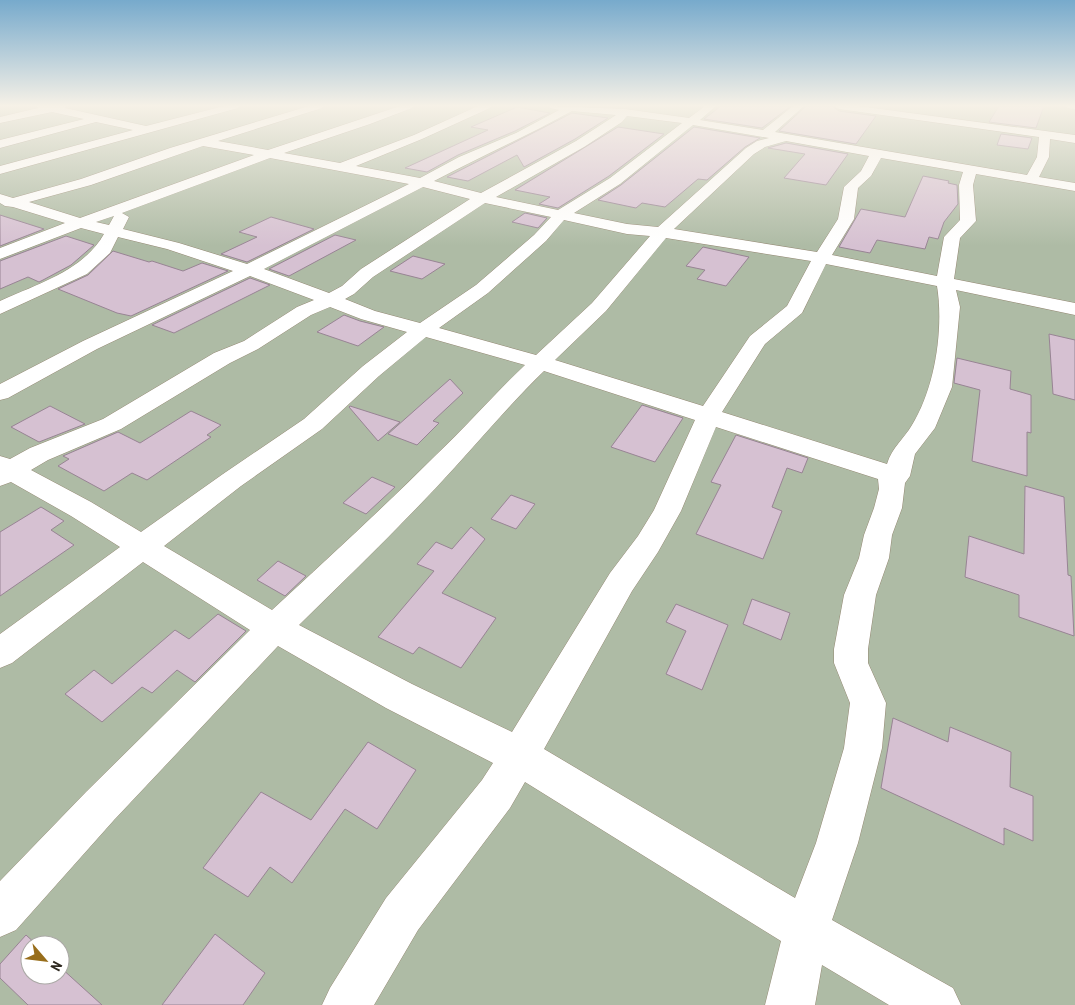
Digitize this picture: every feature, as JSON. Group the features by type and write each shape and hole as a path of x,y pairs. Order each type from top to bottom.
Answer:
{"street":[{"path":"0,170 60,153"},
{"path":"5,202 86,182 171,153"},
{"path":"263,153 423,182 482,198 644,232 699,236 823,257 1075,309"},
{"path":"0,254 272,153"},
{"path":"342,166 376,153"},
{"path":"0,393 90,345 248,270 480,153"},
{"path":"3,470 112,424 222,358 251,345 304,311 332,300 348,290 368,273 482,198 564,153"},
{"path":"0,653 232,480 313,424 386,357 482,289 540,238 560,215 614,181 651,153"},
{"path":"0,914 100,806 274,628 366,541 447,460 511,390 599,307 661,233 748,153"},
{"path":"347,1005 402,914 496,794 520,756 621,582 648,544 667,511 709,416 757,340 795,309 831,241 846,219 851,186 866,173 877,153 941,160 970,170 1075,187"},
{"path":"1031,179 1043,158 1043,153"},
{"path":"790,1005 806,930 837,843 863,748 868,703 851,663 860,595 874,558 878,535 888,508 892,489 891,480 897,476 904,453 923,428 941,387 950,308 945,282 952,237 968,221 966,185 970,170"},
{"path":"5,202 172,246 248,270 368,315 541,363 897,476"},
{"path":"0,308 81,270 104,249 119,220 133,205"},
{"path":"3,470 81,509 274,628 399,696 520,756 806,930 936,1005"}],"green space":[{"path":"0,153 1075,153 1075,1005 0,1005"}],"building":[{"path":"438,153 463,153 427,172 405,168"},
{"path":"494,153 550,153 524,167 517,155 468,181 447,177"},
{"path":"576,153 639,153 609,176 558,208 539,204 550,197 515,190"},
{"path":"661,153 738,153 707,180 698,179 665,207 642,203 636,208 598,200 621,185"},
{"path":"798,153 848,154 826,185 784,178 805,154"},
{"path":"923,176 949,181 948,183 957,185 958,204 944,222 938,239 929,237 925,249 877,240 870,253 839,247 861,209 905,217"},
{"path":"525,213 547,218 538,228 512,222"},
{"path":"0,215 44,229 0,246"},
{"path":"271,217 314,229 247,262 221,254 257,237 239,232"},
{"path":"335,235 356,240 289,276 269,269"},
{"path":"66,236 94,245 71,265 39,282 28,277 0,289 0,261"},
{"path":"703,247 749,257 726,286 697,279 705,270 686,266"},
{"path":"113,251 183,271 202,263 228,271 131,316 117,313 58,289 88,275"},
{"path":"413,256 445,264 422,279 390,271"},
{"path":"250,278 270,285 174,333 152,325"},
{"path":"344,315 384,327 358,346 317,332"},
{"path":"1049,334 1075,340 1075,400 1053,394"},
{"path":"957,358 1011,371 1010,389 1031,395 1031,433 1027,432 1027,476 972,461 980,390 954,383"},
{"path":"450,379 463,393 433,421 439,423 417,445 388,434"},
{"path":"642,405 683,418 655,462 611,447"},
{"path":"50,406 85,424 39,442 11,427"},
{"path":"350,406 400,422 378,441"},
{"path":"191,411 221,425 207,435 211,437 147,480 132,473 104,491 58,466 69,459 63,456 118,432 140,443"},
{"path":"736,435 808,458 802,473 787,468 772,507 782,511 763,559 696,534 721,485 711,482"},
{"path":"372,477 395,487 366,514 343,503"},
{"path":"1025,486 1064,497 1068,575 1071,576 1074,636 1019,617 1019,595 965,577 969,536 1024,554"},
{"path":"511,495 535,504 516,529 491,519"},
{"path":"41,507 64,521 51,530 74,545 0,596 0,532"},
{"path":"471,527 485,539 442,593 496,618 461,668 419,647 413,654 378,637 434,571 417,564 436,542 452,549"},
{"path":"278,561 306,576 285,596 257,580"},
{"path":"752,599 790,613 781,640 743,624"},
{"path":"676,604 728,625 702,690 666,674 686,631 666,622"},
{"path":"218,614 246,631 195,682 177,670 152,693 142,687 102,722 65,694 94,670 112,684 175,630 189,639"},
{"path":"893,718 948,742 950,727 1011,752 1010,787 1033,796 1033,841 1004,828 1004,845 881,788"},
{"path":"368,742 416,770 377,829 345,809 292,883 270,867 248,897 203,868 261,792 311,820"},
{"path":"215,934 265,973 243,1005 162,1005"},
{"path":"20,942 20,985 70,985 70,976 102,1005 28,1005 0,978 0,964"}]}
